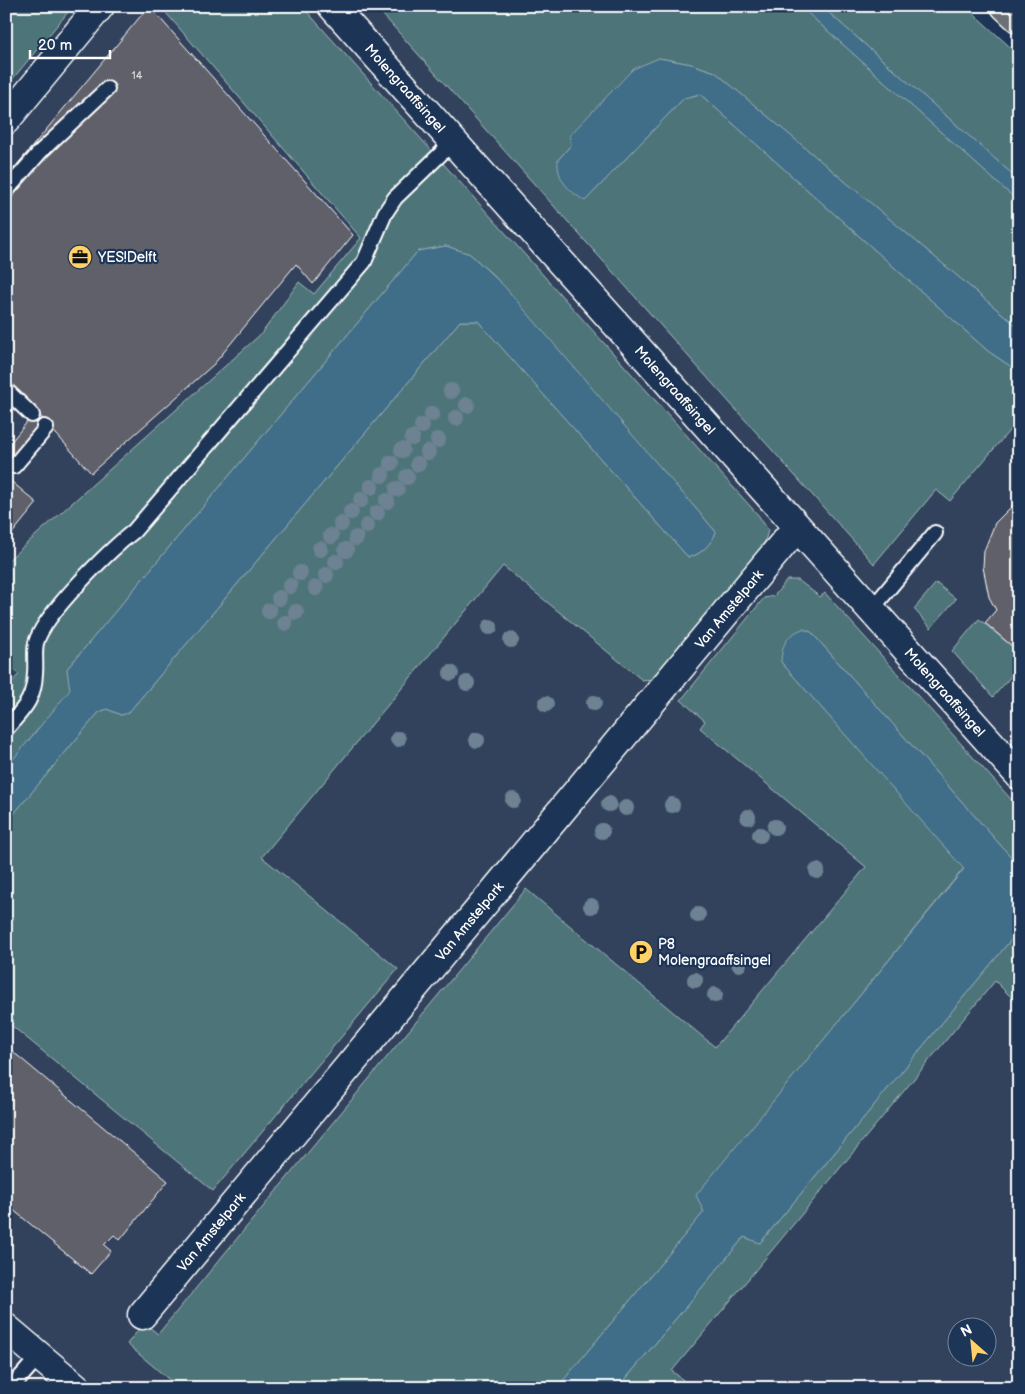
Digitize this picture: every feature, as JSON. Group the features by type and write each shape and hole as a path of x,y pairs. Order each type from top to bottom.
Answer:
{"highway":[{"path":"1005,6 1019,19"}],"street":[{"path":"6,120 100,6"},
{"name":"Molengraaffsingel","path":"332,6 1019,775"},
{"name":"Van Amstelpark","path":"142,1315 797,527"},
{"path":"6,1328 77,1388"}],"lane":[{"path":"6,191 40,152 107,89"},
{"path":"6,729 31,699 35,675 36,644 42,627 110,550 134,531 364,262 384,213 395,198 453,142"},
{"path":"6,390 32,415"},
{"path":"12,464 14,466 46,428 44,427"},
{"path":"871,610 935,533"},
{"path":"10,1388 39,1356"}],"shaded area":[{"path":"38,6 724,6 1019,251 1019,1388 6,1388 6,43"},
{"path":"800,6 821,6 1019,180 1019,202"},
{"path":"659,58 691,64 715,72 1019,328 1019,372 988,351 700,94 684,98 585,201 573,193 562,179 558,167 558,160 571,145 570,135 633,69"},
{"path":"446,246 470,254 504,286 716,532 709,544 701,552 688,557 478,321 460,321 128,713 121,715 107,709 99,712 6,823 6,768 70,690 67,669 418,251"},
{"path":"803,629 811,632 1019,866 1019,930 760,1243 744,1237 618,1388 557,1388 704,1212 696,1195 964,869 781,662 782,651 786,641 797,631"}],"green space":[{"path":"6,6 73,6 6,87"},
{"path":"160,6 302,6 759,516 768,530 763,549 654,679 642,680 503,566 262,857 398,969 213,1191 6,1021 6,823 99,712 107,709 121,715 128,713 460,321 478,321 688,557 697,554 705,548 716,532 495,277 470,254 446,246 418,251 67,669 71,690 6,768 6,689 19,674 6,663 6,562 262,333 299,282 314,294 361,238"},
{"path":"375,6 800,6 1019,202 1019,328 715,72 691,64 659,58 570,135 571,145 558,160 585,201 684,98 700,94 988,351 1019,372 1019,419 950,501 936,490 874,564"},
{"path":"821,6 965,6 1019,55 1019,180"},
{"path":"787,580 798,580 820,597 825,593 1019,808 1019,866 811,632 803,629 781,662 964,868 697,1195 704,1212 557,1388 179,1388 127,1344 144,1323 158,1334 526,889 715,1047 866,867 700,728 705,721 681,700 764,598 774,596"},
{"path":"936,583 956,599 931,628 914,609"},
{"path":"979,619 1019,652 1019,667 993,697 952,651"},
{"path":"1019,930 1019,1001 1017,1003 995,981 672,1371 693,1388 618,1388 744,1237 760,1243"}],"building":[{"path":"149,6 353,235 313,284 296,264 214,364 91,473 6,378 6,178"},
{"path":"36,411 46,423 6,470 6,448"},
{"path":"6,477 37,503 6,541"},
{"path":"1019,499 1019,641 1013,647 985,623 996,610 989,597 983,567 984,551 995,523"},
{"path":"6,1046 168,1181 120,1240 114,1235 104,1245 111,1251 91,1274 6,1204"}],"place":[{"name":"YES!Delft","path":"80,257"},
{"name":"P8 Molengraaffsingel","path":"641,952"}]}
